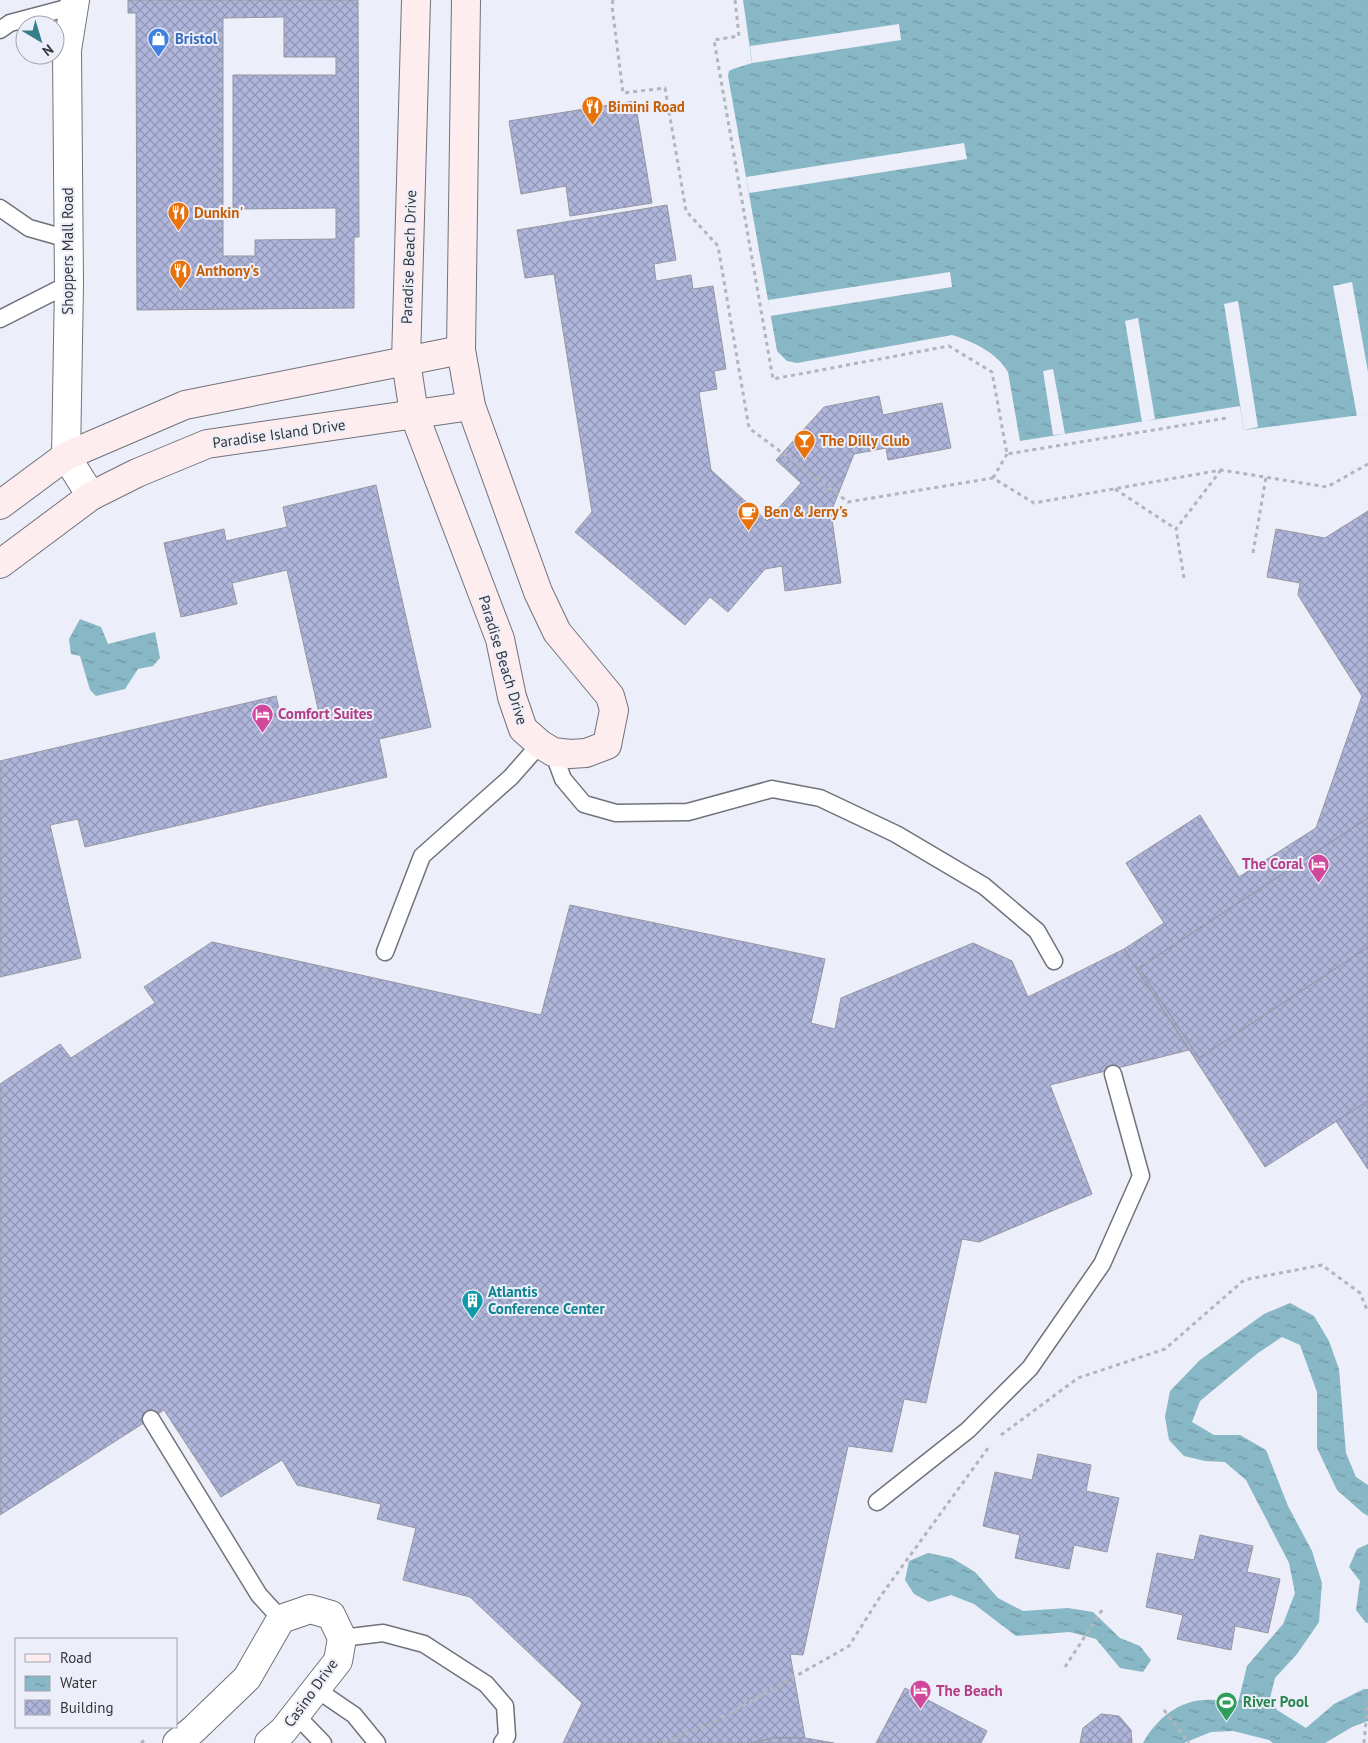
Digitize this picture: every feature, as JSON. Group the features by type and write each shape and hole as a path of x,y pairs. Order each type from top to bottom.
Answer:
{"street":[{"name":"Paradise Beach Drive","path":"416,0 406,361 414,414 500,639 512,697 523,729 546,748"},
{"path":"466,0 461,350 471,406 538,592 557,632 610,696 614,710 607,745 586,753 570,754 546,748"},
{"name":"Shoppers Mall Road","path":"66,456 69,284 67,50 74,3"},
{"path":"0,505 66,456 184,405 461,350"},
{"name":"Paradise Island Drive","path":"0,564 91,496 137,473 207,444 471,406"},
{"path":"66,456 91,496"},
{"path":"176,1743 193,1730 247,1678 281,1620 310,1609 331,1615 342,1638"},
{"name":"Casino Drive","path":"269,1743 283,1731 338,1661 342,1638"}],"lane":[{"path":"0,30 10,23 74,3"},
{"path":"0,208 29,228 68,239"},
{"path":"0,319 69,284"},
{"path":"385,952 422,856 546,748 563,779 584,804 616,814 688,812 772,789 820,798 896,834 984,886 1036,931 1054,961"},
{"path":"877,1502 968,1430 1030,1368 1102,1264 1142,1176 1113,1074"},
{"path":"151,1419 259,1595 281,1620"},
{"path":"342,1638 383,1633 424,1644 486,1684 505,1706 507,1736 502,1743"},
{"path":"316,1689 354,1715 377,1743"},
{"path":"296,1714 323,1743"}],"path":[{"path":"613,0 612,6 623,93 665,88 686,211 718,246 748,428 848,502 992,478 1034,502 1221,470 1327,487 1368,464"},
{"path":"735,0 739,36 714,40 773,379 949,346 992,372 1007,454 992,478"},
{"path":"1007,454 1227,418"},
{"path":"1184,578 1176,529 1221,470"},
{"path":"1253,553 1266,477"},
{"path":"1114,488 1176,529"},
{"path":"663,1743 709,1725 849,1646 880,1597 994,1440 1078,1378 1165,1349 1244,1280 1322,1265 1360,1293 1368,1312"},
{"path":"1065,1667 1102,1610"},
{"path":"1364,1743 1368,1701"},
{"path":"1164,1710 1188,1743"}],"water":[{"path":"743,0 1368,0 1368,414 1244,430 1240,406 1020,441 1008,372 991,353 952,335 797,363 787,361 777,351 728,76 729,71 752,63"},
{"path":"80,619 101,627 108,644 155,632 160,658 153,666 138,669 125,689 96,696 90,690 80,656 71,654 69,639"},
{"path":"1290,1303 1314,1316 1329,1341 1339,1369 1346,1453 1356,1477 1368,1485 1368,1516 1337,1490 1317,1448 1317,1392 1300,1345 1282,1337 1258,1353 1200,1401 1192,1422 1214,1435 1240,1435 1266,1450 1288,1506 1312,1551 1322,1583 1319,1622 1297,1654 1275,1678 1270,1698 1277,1710 1306,1728 1334,1704 1364,1689 1368,1689 1368,1721 1352,1727 1325,1743 1273,1743 1269,1740 1233,1731 1211,1732 1184,1743 1143,1743 1156,1724 1182,1705 1203,1700 1238,1703 1247,1666 1283,1624 1295,1593 1289,1563 1246,1480 1225,1462 1205,1461 1184,1456 1169,1440 1165,1417 1170,1391 1200,1360 1264,1314"},
{"path":"1368,1544 1368,1623 1366,1623 1356,1610 1360,1581 1349,1567 1357,1549"},
{"path":"928,1553 952,1558 975,1572 998,1598 1023,1611 1068,1608 1093,1612 1120,1638 1140,1646 1151,1660 1143,1672 1120,1668 1096,1639 1070,1632 1016,1636 974,1604 951,1595 929,1602 914,1594 905,1580 909,1561"}],"pier":[{"path":"899,24 901,40 752,63 750,46"},
{"path":"964,143 967,159 749,193 746,177"},
{"path":"950,272 952,287 770,316 768,300"},
{"path":"1352,282 1368,372 1368,414 1357,416 1333,286"},
{"path":"1238,301 1258,427 1244,430 1224,304"},
{"path":"1138,318 1155,419 1142,422 1125,321"},
{"path":"1053,369 1065,434 1053,435 1043,371"}],"building":[{"path":"128,0 358,0 359,237 354,237 354,308 137,310 136,13 128,13","holes":["284,17 284,57 336,57 336,75 233,75 233,209 336,208 336,239 255,240 255,256 223,256 223,18"]},
{"path":"635,101 652,203 570,216 566,186 521,194 509,121"},
{"path":"667,205 676,260 654,264 656,281 691,275 693,289 713,286 726,369 714,371 717,389 699,392 711,470 767,521 801,483 776,460 824,407 879,396 883,415 942,403 951,448 888,460 886,448 854,454 831,512 841,583 785,591 782,566 765,569 728,612 710,597 685,625 575,532 592,512 554,274 525,278 517,230"},
{"name":"Comfort Suites","path":"376,485 431,727 379,739 387,777 85,847 78,819 50,825 81,958 0,977 0,761 276,696 282,721 319,713 287,570 232,583 237,604 181,617 164,543 224,529 226,541 287,527 283,507"},
{"path":"1368,511 1368,1101 1265,1167 1124,949 1164,923 1126,863 1200,815 1239,877 1316,828 1362,696 1298,595 1300,583 1267,577 1276,529 1325,538"},
{"name":"The Coral","path":"1368,818 1368,947 1199,1058 1139,968"},
{"name":"The Coral","path":"1368,818 1368,947 1199,1058 1139,968"},
{"name":"Atlantis Conference Center","path":"570,905 825,959 811,1023 835,1029 841,998 973,943 1012,961 1028,997 1124,949 1189,1050 1050,1085 1092,1194 979,1242 962,1239 926,1403 904,1399 892,1452 848,1446 803,1655 790,1654 805,1738 774,1738 751,1743 563,1743 582,1703 470,1597 403,1580 416,1528 377,1519 381,1504 297,1485 282,1460 221,1497 164,1410 0,1515 0,1084 60,1044 71,1058 155,1003 144,987 212,942 541,1015"},
{"path":"1368,1101 1368,1169 1336,1121"},
{"path":"1368,1101 1368,1169 1336,1121"},
{"path":"1038,1454 1091,1465 1086,1491 1119,1498 1107,1552 1074,1545 1069,1569 1015,1558 1020,1535 983,1526 995,1472 1032,1480"},
{"path":"1200,1535 1253,1546 1247,1572 1280,1579 1268,1633 1235,1626 1231,1650 1177,1639 1183,1615 1146,1607 1157,1553 1194,1560"},
{"name":"The Beach","path":"905,1688 987,1731 981,1743 876,1743"},
{"path":"1101,1714 1119,1716 1131,1730 1132,1743 1080,1743 1083,1728"},
{"path":"774,1738 805,1738 834,1743 751,1743"}],"place":[{"name":"Bristol","path":"159,58"},
{"name":"Bimini Road","path":"592,126"},
{"name":"Dunkin'","path":"178,232"},
{"name":"Anthony's","path":"180,290"},
{"name":"The Dilly Club","path":"804,460"},
{"name":"Ben & Jerry's","path":"748,531"},
{"name":"Comfort Suites","path":"262,733"},
{"name":"The Coral","path":"1319,883"},
{"name":"Atlantis Conference Center","path":"472,1320"},
{"name":"The Beach","path":"920,1710"},
{"name":"River Pool","path":"1227,1721"}]}
